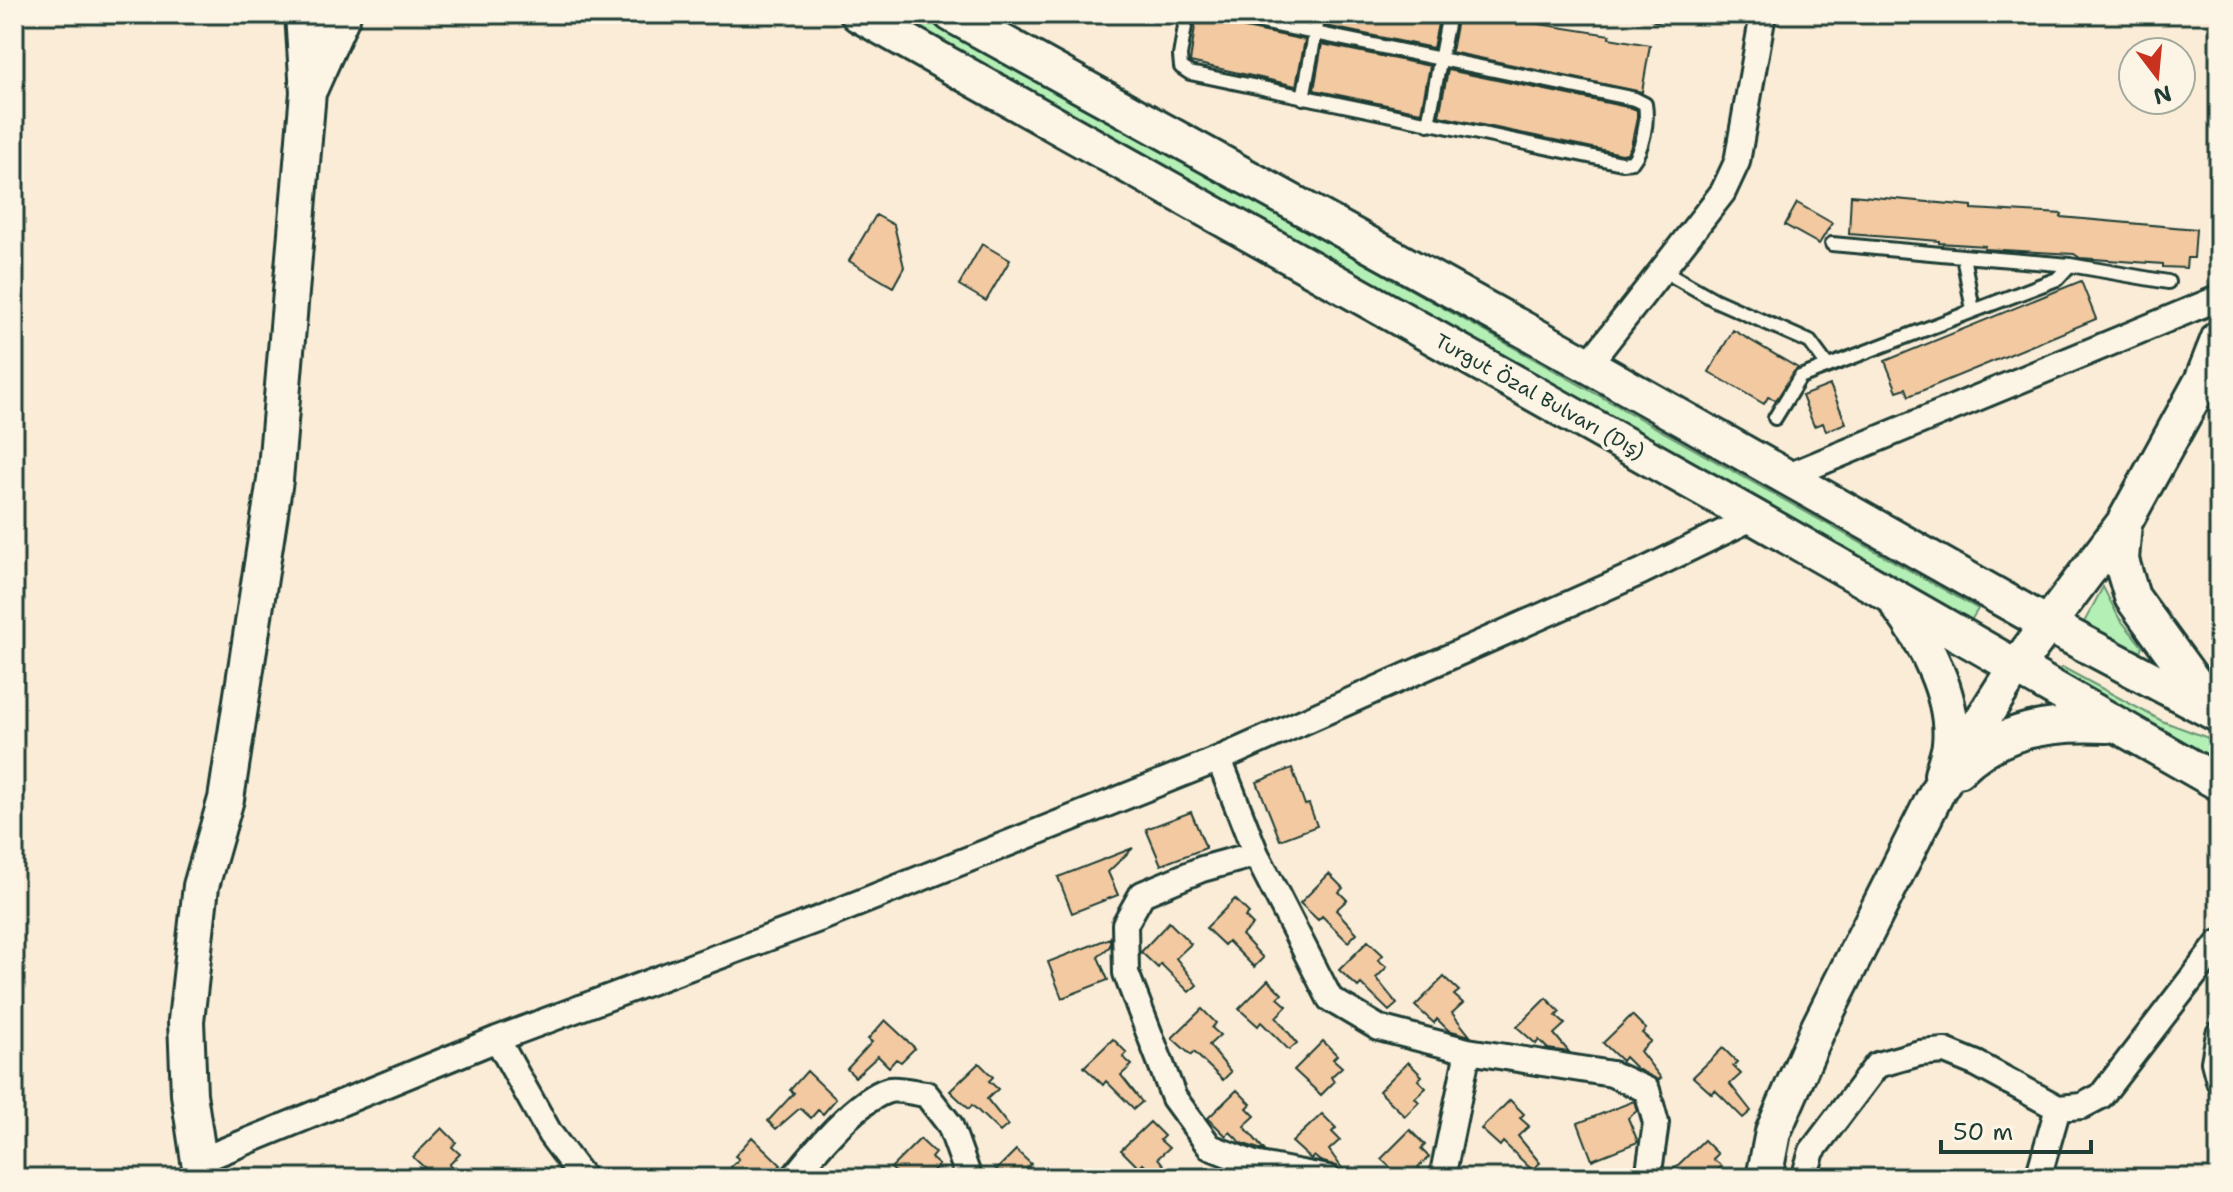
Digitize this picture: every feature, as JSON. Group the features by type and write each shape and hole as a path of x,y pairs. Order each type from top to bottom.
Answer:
{"main road":[{"path":"199,1170 189,1094 186,1021 201,886 226,799 275,480 308,92 303,14"},
{"path":"308,92 343,14"},
{"name":"Turgut Özal Bulvarı (Dış)","path":"858,14 1754,517 2219,783"},
{"path":"951,14 1788,476 2047,624 2212,710"},
{"path":"1764,1178 1773,1132 1818,1029 1938,790 2015,668 2124,523 2210,378 2219,338"},
{"path":"2124,523 2121,560 2132,597 2212,710"},
{"path":"1893,599 1912,624 1936,668 1948,715 1950,744 1938,790"},
{"path":"1938,790 1969,759 2014,733 2067,723 2117,726"}],"street":[{"path":"1588,365 1723,192 1737,162 1763,14"},
{"path":"1788,476 2219,298"},
{"path":"199,1170 497,1039 819,919 1219,759 1641,572 1754,517"},
{"path":"1219,759 1256,854 1330,999 1379,1028 1468,1051 1612,1074 1647,1090 1656,1123 1648,1178"},
{"path":"1256,854 1202,869 1142,894 1125,924 1126,973 1174,1098 1210,1147 1254,1164 1328,1178"},
{"path":"1804,1178 1812,1151 1877,1065 1888,1060 1945,1051 1977,1064 2058,1108 2082,1106 2101,1096 2219,943"},
{"path":"2219,1034 2214,1062 2219,1081"},
{"path":"497,1039 550,1134 583,1178"},
{"path":"1442,1178 1468,1051"},
{"path":"793,1178 815,1150 862,1105 890,1090 926,1094 950,1125 969,1178"},
{"path":"2038,1178 2058,1108"}],"lane":[{"path":"1187,14 1180,56 1181,67 1190,73 1622,163 1632,162 1639,153 1647,115 1645,104 1635,99 1223,14"},
{"path":"1303,98 1319,14"},
{"path":"1428,124 1449,14"},
{"path":"1832,244 2070,265 2168,282"},
{"path":"1963,256 1973,310"},
{"path":"1775,418 1800,377 2057,279 2070,265"},
{"path":"1664,271 1715,300 1810,342 1827,365"}],"green space":[{"path":"882,14 921,14 1978,609 1970,622 1850,551 1800,528"},
{"path":"2103,587 2119,618 2142,646 2138,657 2082,626"},
{"path":"2062,667 2162,721 2219,742 2219,767 2057,677"}],"building":[{"path":"1199,14 1214,14 1221,23 1305,40 1296,86 1190,62"},
{"path":"1268,14 1310,14 1308,22"},
{"path":"1328,14 1440,14 1433,48 1326,26"},
{"path":"1458,14 1527,16 1526,22 1610,35 1609,38 1650,45 1642,92 1451,52"},
{"path":"1322,44 1430,66 1421,112 1314,90"},
{"path":"1448,70 1637,110 1631,146 1627,153 1622,154 1439,116"},
{"path":"1851,195 2196,229 2194,258 2187,258 2186,268 2163,267 2163,264 2080,258 2074,254 1984,249 1985,246 1849,234"},
{"path":"1797,203 1832,223 1819,244 1785,225"},
{"path":"876,215 894,225 904,267 893,287 849,261"},
{"path":"982,244 1010,260 986,301 959,285"},
{"path":"2081,281 2096,319 1909,396 1906,388 1897,391 1885,361"},
{"path":"1733,330 1798,368 1776,400 1768,397 1764,404 1709,372"},
{"path":"1830,385 1846,423 1826,431 1823,423 1814,426 1802,396"},
{"path":"1292,768 1305,805 1309,804 1317,826 1280,840 1257,782"},
{"path":"1191,812 1206,848 1161,865 1146,829"},
{"path":"1133,848 1108,872 1118,895 1072,913 1058,877"},
{"path":"1329,874 1343,888 1339,892 1347,900 1336,910 1357,933 1348,942 1322,916 1318,920 1300,903"},
{"path":"1235,899 1249,913 1245,917 1253,925 1242,935 1263,958 1254,967 1228,941 1224,945 1206,928"},
{"path":"1169,922 1191,944 1176,958 1197,985 1189,992 1161,964 1158,968 1141,952"},
{"path":"1110,938 1110,946 1098,957 1108,980 1062,998 1048,962"},
{"path":"1368,941 1383,955 1378,960 1387,967 1376,978 1397,1004 1389,1011 1361,984 1358,987 1339,970"},
{"path":"1444,977 1459,991 1454,995 1463,1003 1452,1013 1470,1036 1448,1030 1437,1019 1434,1023 1415,1006"},
{"path":"1268,980 1282,994 1278,998 1287,1006 1276,1017 1297,1043 1289,1050 1261,1022 1258,1026 1239,1009"},
{"path":"1546,998 1560,1012 1556,1016 1565,1024 1554,1034 1569,1052 1548,1049 1539,1040 1536,1044 1517,1027"},
{"path":"1202,1009 1216,1023 1212,1028 1220,1035 1209,1045 1231,1072 1223,1080 1194,1052 1191,1055 1172,1038"},
{"path":"1632,1015 1646,1029 1642,1033 1651,1041 1640,1051 1661,1078 1658,1080 1637,1069 1625,1057 1622,1061 1603,1043"},
{"path":"885,1020 915,1048 901,1062 896,1059 889,1067 878,1056 855,1077 847,1069 872,1042 868,1039"},
{"path":"1113,1039 1127,1053 1123,1057 1132,1065 1121,1075 1142,1102 1134,1109 1106,1081 1103,1085 1084,1067"},
{"path":"1323,1041 1337,1055 1333,1059 1342,1067 1331,1077 1334,1082 1321,1095 1294,1070"},
{"path":"1723,1048 1737,1062 1733,1066 1741,1074 1730,1084 1751,1111 1743,1118 1715,1090 1712,1094 1693,1077"},
{"path":"1408,1062 1422,1076 1418,1080 1426,1088 1415,1098 1419,1102 1405,1116 1379,1091"},
{"path":"979,1063 993,1077 989,1081 998,1089 987,1099 1008,1125 1000,1132 972,1105 969,1109 950,1091"},
{"path":"807,1071 836,1099 823,1114 818,1110 811,1118 800,1108 776,1129 768,1121 794,1093 790,1090"},
{"path":"1237,1090 1251,1104 1247,1108 1255,1116 1244,1126 1265,1151 1241,1143 1230,1132 1226,1136 1208,1118"},
{"path":"1510,1100 1524,1114 1520,1118 1529,1126 1518,1136 1540,1163 1532,1170 1503,1142 1500,1146 1481,1129"},
{"path":"1634,1101 1637,1111 1628,1118 1638,1142 1592,1160 1578,1123"},
{"path":"1322,1114 1336,1128 1332,1132 1340,1140 1329,1150 1349,1178 1343,1178 1337,1166 1314,1156 1311,1159 1292,1142"},
{"path":"1150,1122 1164,1136 1160,1140 1169,1148 1158,1158 1174,1178 1157,1178 1143,1164 1139,1168 1121,1150"},
{"path":"442,1128 456,1142 452,1147 460,1154 449,1165 461,1178 442,1178 435,1171 431,1174 413,1157"},
{"path":"1410,1130 1425,1145 1421,1149 1429,1157 1418,1167 1427,1178 1402,1178 1381,1159"},
{"path":"752,1137 781,1165 769,1178 742,1178 731,1167 739,1159 735,1156"},
{"path":"920,1139 935,1153 931,1158 939,1165 925,1178 902,1178 891,1168"},
{"path":"1704,1140 1718,1154 1713,1159 1722,1166 1709,1178 1684,1178 1674,1169"},
{"path":"1016,1150 1031,1164 1027,1168 1037,1178 988,1178"}]}
